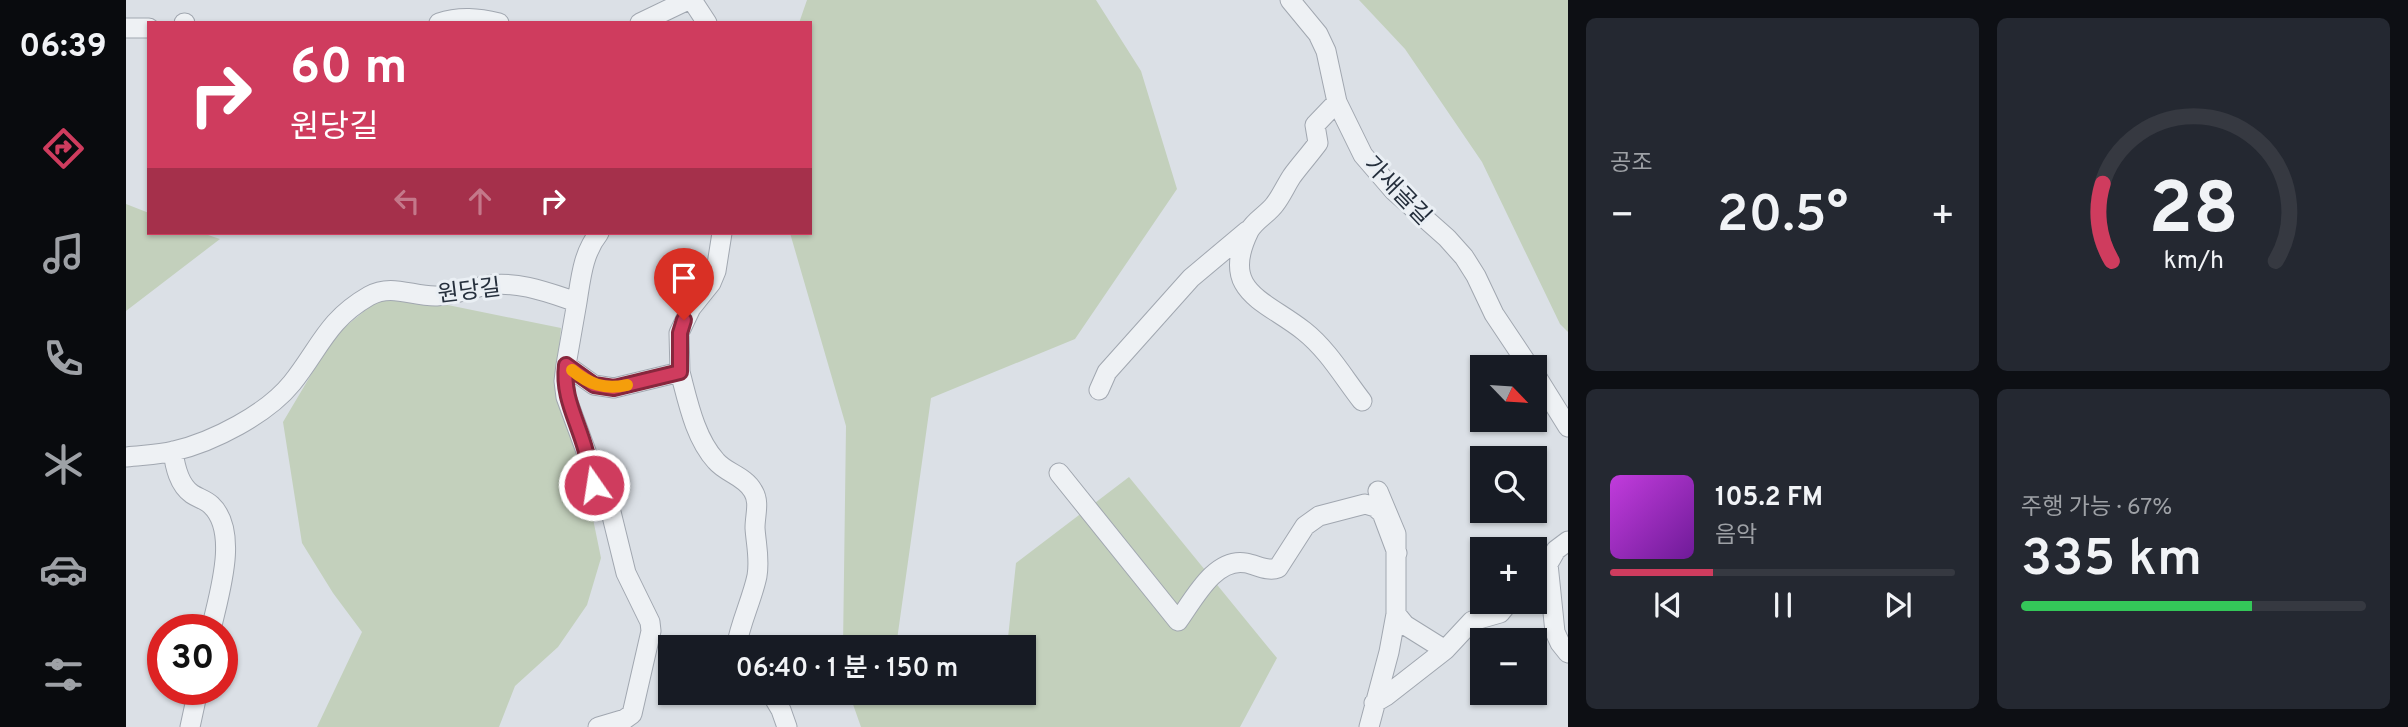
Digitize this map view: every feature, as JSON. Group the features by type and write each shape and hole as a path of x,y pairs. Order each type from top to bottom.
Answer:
{"street":[{"path":"644,21 690,0 706,21"},
{"name":"가새골길","path":"1290,0 1318,34 1326,51 1337,102 1363,155 1394,191 1447,238 1464,257 1494,314 1521,355"},
{"path":"446,21 475,20"},
{"path":"126,28 147,28"},
{"path":"1099,390 1107,372 1191,278 1275,205 1293,174 1318,143 1315,125 1337,102"},
{"path":"1251,228 1241,252 1238,269 1243,284 1253,297 1305,332 1323,350 1363,401"},
{"path":"597,235 590,244 584,264 566,365 566,397 587,454 589,473 611,512 626,573 650,622 651,631 632,714 625,719 598,727"},
{"path":"722,235 716,271 711,283 691,308 680,333 680,372 692,413 707,448 717,462 745,481 757,502 757,574 740,635"},
{"name":"원당길","path":"126,457 174,458 277,399 338,319 369,296 380,292 390,290 436,296 491,285 510,285 577,302"},
{"path":"566,365 594,385 614,388 680,372"},
{"path":"1547,393 1568,427"},
{"path":"126,470 174,458 185,488 210,504 217,513 225,535 225,564 214,614"},
{"path":"1059,473 1178,621 1217,570 1239,562 1271,571 1278,568 1305,526 1319,516 1366,504 1375,507 1382,513 1397,553"},
{"path":"1369,727 1396,614 1396,534 1378,491"},
{"path":"1547,556 1562,546"},
{"path":"1562,546 1548,564 1549,590 1555,632 1568,653"},
{"path":"1396,614 1405,625 1445,650"},
{"path":"1374,703 1445,650 1472,621 1496,614"},
{"path":"190,727 195,705"},
{"path":"778,705 787,727"}],"green space":[{"path":"807,0 1096,0 1141,71 1177,189 1075,339 931,398 898,635 843,635 846,426 791,235 812,235 812,21 800,21"},
{"path":"1359,0 1568,0 1568,332 1560,324 1482,162 1405,49"},
{"path":"126,204 147,212 147,235 208,235 220,239 126,311"},
{"path":"379,299 438,303 561,328 556,383 580,455 601,558 587,605 558,647 515,686 499,727 317,727 362,632 333,593 302,543 283,422 334,336"},
{"path":"1129,477 1277,658 1240,727 861,727 853,705 1036,705 1036,635 1008,635 1016,563"}],"slow traffic":[{"path":"572,370 594,385 614,388 627,385"}],"route":[{"path":"594,485 582,438 566,397 566,365 594,385 614,388 680,372 678,353 684,320"}]}
